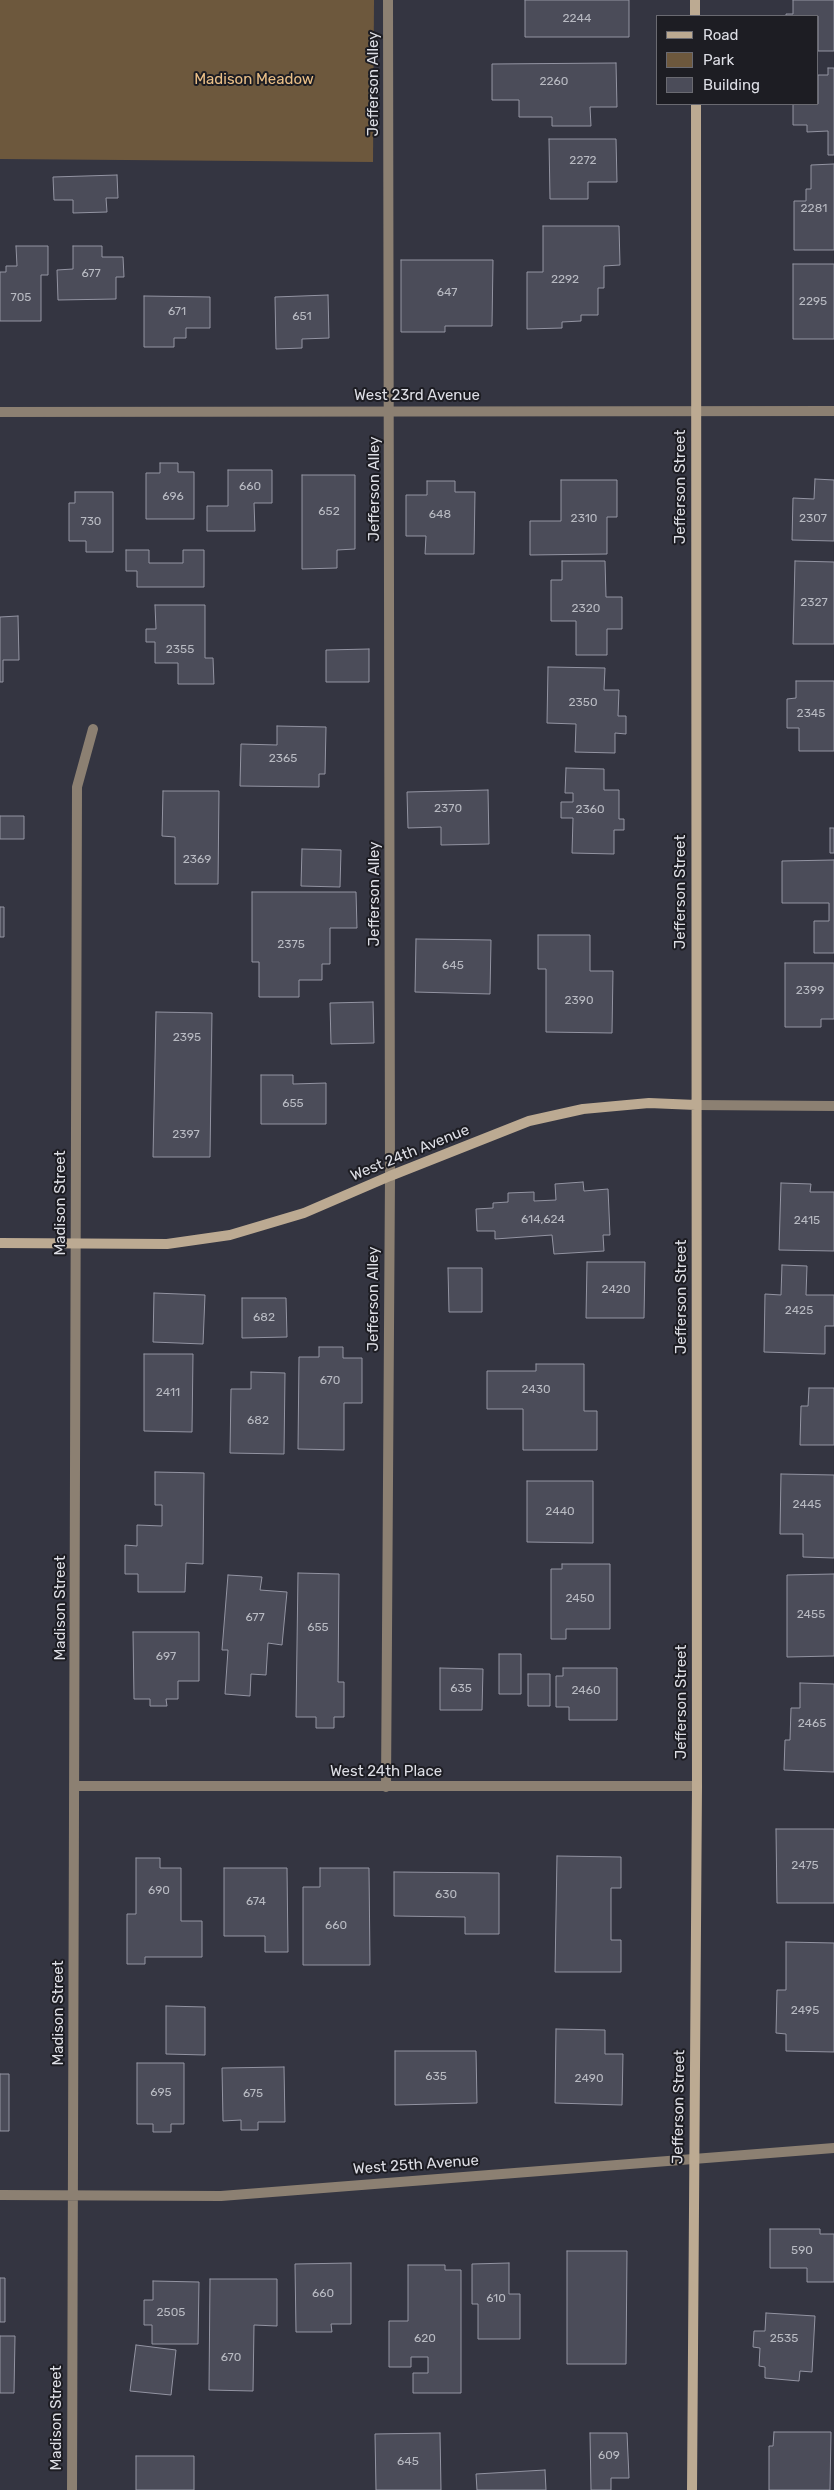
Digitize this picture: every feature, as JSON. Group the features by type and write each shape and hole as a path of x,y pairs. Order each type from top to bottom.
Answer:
{"street":[{"name":"Jefferson Alley","path":"386,1788 390,1176 388,0"},
{"path":"695,0 695,15"},
{"name":"Jefferson Street","path":"692,2490 697,1786 696,105"},
{"name":"West 23rd Avenue","path":"0,412 834,411"},
{"name":"Madison Street","path":"72,2490 76,1786 75,1244 77,787 93,729"},
{"name":"West 24th Avenue","path":"0,1243 167,1244 230,1235 304,1213 390,1176 529,1121 583,1109 649,1103 834,1106"},
{"name":"West 24th Place","path":"76,1786 386,1788 697,1786"},
{"name":"West 25th Avenue","path":"0,2195 221,2196 834,2148"}],"green space":[{"name":"Madison Meadow","path":"0,0 374,0 373,162 0,159"}],"building":[{"path":"525,0 629,0 629,37 525,37"},
{"path":"793,0 834,0 834,51 819,51 819,15 786,15 793,14"},
{"path":"616,63 617,107 590,107 591,126 552,126 552,117 519,117 519,100 492,100 492,64"},
{"path":"828,68 834,68 834,155 828,155 828,131 807,132 807,125 793,125 793,105 819,105 819,75 828,75"},
{"path":"549,139 616,139 617,182 588,182 588,199 550,199"},
{"path":"834,164 834,250 794,250 794,201 806,201 806,189 811,189 811,165"},
{"path":"117,175 118,198 106,198 107,212 73,213 73,200 54,200 53,177"},
{"path":"543,226 619,226 620,265 604,266 604,288 598,288 598,315 581,315 581,321 562,322 562,328 527,329 527,272 543,272"},
{"path":"16,246 48,246 48,275 41,275 41,321 0,321 0,272 6,272 6,266 17,266"},
{"path":"73,246 102,246 102,257 123,257 124,277 116,277 116,299 58,300 57,270 73,269"},
{"path":"401,260 493,260 492,326 445,326 445,332 401,332"},
{"path":"793,264 834,264 834,339 793,339"},
{"path":"328,295 329,338 302,339 302,348 276,349 275,297"},
{"path":"144,296 210,297 210,328 186,328 186,338 174,338 174,347 144,347"},
{"path":"160,463 178,463 178,472 194,472 194,519 146,519 146,473 160,473"},
{"path":"228,470 272,470 272,503 254,503 255,531 207,531 207,506 228,506"},
{"path":"302,475 355,475 355,549 337,550 337,568 302,569"},
{"path":"815,479 834,480 834,541 792,540 793,498 814,499"},
{"path":"561,480 617,480 617,517 607,517 607,554 530,555 530,521 561,521"},
{"path":"427,481 455,481 455,492 475,492 474,554 425,554 426,536 406,536 406,495 427,495"},
{"path":"75,492 113,492 113,552 86,552 86,541 69,541 69,503 75,503"},
{"path":"126,550 149,550 149,563 183,563 183,550 204,550 204,587 137,587 137,571 126,571"},
{"path":"562,561 605,561 606,597 622,597 622,629 607,629 607,655 576,655 576,621 551,621 551,580 562,580"},
{"path":"795,561 834,562 834,644 793,644"},
{"path":"155,605 205,605 205,658 213,658 214,684 178,684 178,663 155,663 155,642 146,642 146,629 156,629"},
{"path":"18,616 19,660 3,660 3,682 0,682 0,617"},
{"path":"369,649 369,682 326,682 326,650"},
{"path":"548,667 605,668 604,690 619,690 618,716 626,716 626,734 615,733 615,753 575,752 576,724 547,723"},
{"path":"796,681 834,681 834,751 799,751 799,728 787,728 787,699 796,698"},
{"path":"277,726 326,727 325,774 319,774 319,787 240,786 241,744 277,745"},
{"path":"566,768 604,769 604,790 619,790 619,819 624,819 624,830 614,830 614,854 572,853 573,818 561,818 561,802 573,802 573,793 565,793"},
{"path":"488,790 489,844 441,845 441,827 408,828 407,792"},
{"path":"163,791 219,791 218,884 175,884 175,837 162,836"},
{"path":"0,816 24,816 24,839 0,839"},
{"path":"830,828 834,828 834,853 830,853"},
{"path":"302,849 341,850 340,887 301,886"},
{"path":"834,860 834,953 814,953 814,921 829,921 829,903 782,903 782,861"},
{"path":"252,892 356,892 357,928 330,928 330,964 322,964 322,980 299,980 299,997 259,997 259,962 252,962"},
{"path":"0,907 4,907 4,937 0,937"},
{"path":"538,935 590,935 590,971 613,971 612,1033 546,1032 546,969 538,969"},
{"path":"416,939 491,940 490,994 415,992"},
{"path":"785,963 834,963 834,1019 821,1019 821,1027 785,1027"},
{"path":"373,1002 374,1043 331,1044 330,1003"},
{"path":"156,1012 212,1013 210,1157 153,1157"},
{"path":"261,1075 293,1075 293,1084 326,1083 326,1124 261,1124"},
{"path":"583,1182 584,1191 608,1189 610,1235 603,1235 604,1251 554,1254 552,1235 495,1239 495,1231 477,1231 476,1209 493,1208 493,1203 508,1202 508,1193 534,1192 534,1201 556,1200 555,1184"},
{"path":"781,1183 811,1184 810,1192 834,1192 834,1251 779,1250"},
{"path":"587,1262 645,1262 644,1318 586,1318"},
{"path":"782,1265 807,1266 806,1295 834,1295 834,1326 825,1326 825,1354 764,1352 765,1294 781,1295"},
{"path":"448,1268 482,1268 482,1312 449,1312"},
{"path":"154,1293 205,1295 203,1344 153,1342"},
{"path":"242,1298 286,1298 287,1337 242,1338"},
{"path":"319,1347 343,1347 343,1358 362,1358 362,1403 344,1403 344,1450 298,1449 299,1357 319,1357"},
{"path":"144,1354 193,1354 192,1432 144,1431"},
{"path":"536,1364 584,1364 584,1411 597,1411 597,1450 523,1450 523,1409 487,1409 487,1371 536,1371"},
{"path":"251,1372 285,1373 284,1454 230,1453 231,1389 251,1389"},
{"path":"809,1388 834,1388 834,1445 800,1445 801,1406 808,1406"},
{"path":"155,1472 204,1473 203,1564 186,1563 185,1592 138,1592 138,1574 125,1574 125,1545 137,1546 137,1525 162,1526 162,1505 155,1505"},
{"path":"781,1474 834,1475 834,1558 803,1557 803,1534 780,1534"},
{"path":"527,1481 593,1481 593,1543 527,1542"},
{"path":"562,1564 610,1564 610,1629 566,1629 566,1639 551,1639 551,1569 562,1569"},
{"path":"298,1573 339,1574 338,1682 344,1682 344,1717 334,1717 334,1728 316,1728 316,1717 296,1717"},
{"path":"834,1574 834,1656 787,1657 787,1575"},
{"path":"228,1575 262,1577 260,1590 287,1592 282,1645 268,1643 266,1675 251,1674 250,1696 225,1694 228,1650 222,1650"},
{"path":"133,1632 199,1632 199,1681 178,1681 178,1699 166,1699 167,1706 150,1706 150,1699 134,1699"},
{"path":"499,1654 521,1654 521,1694 499,1694"},
{"path":"440,1668 483,1669 482,1710 440,1710"},
{"path":"563,1668 617,1668 617,1720 569,1720 569,1707 556,1707 556,1676 563,1676"},
{"path":"528,1674 550,1674 550,1706 528,1706"},
{"path":"800,1683 834,1684 834,1772 784,1770 785,1740 790,1740 791,1708 800,1708"},
{"path":"776,1829 834,1829 834,1903 777,1903"},
{"path":"557,1856 621,1857 621,1888 611,1888 611,1940 621,1940 621,1972 555,1972"},
{"path":"136,1858 160,1858 160,1868 181,1868 181,1921 202,1921 202,1957 145,1957 145,1964 127,1964 127,1914 136,1914"},
{"path":"224,1868 287,1868 288,1952 265,1952 265,1936 224,1936"},
{"path":"320,1868 369,1868 370,1965 303,1965 303,1887 320,1887"},
{"path":"394,1872 499,1873 499,1934 465,1934 465,1917 394,1916"},
{"path":"786,1942 834,1943 834,2052 786,2051 786,2034 776,2033 777,1990 786,1990"},
{"path":"166,2006 205,2007 205,2055 166,2054"},
{"path":"556,2029 605,2030 605,2054 623,2054 622,2105 555,2103"},
{"path":"395,2051 476,2051 477,2103 395,2105"},
{"path":"137,2063 184,2063 184,2124 171,2124 171,2132 153,2132 153,2124 137,2124"},
{"path":"284,2067 285,2122 258,2122 258,2130 241,2130 241,2120 223,2121 222,2068"},
{"path":"0,2074 9,2074 9,2131 0,2131"},
{"path":"770,2229 820,2229 820,2234 834,2234 834,2282 807,2282 807,2268 770,2268"},
{"path":"567,2251 627,2251 626,2364 567,2364"},
{"path":"351,2263 351,2324 331,2324 332,2332 296,2332 295,2264"},
{"path":"509,2263 509,2294 520,2294 520,2339 478,2339 478,2304 472,2304 472,2264"},
{"path":"408,2265 445,2265 445,2270 461,2270 461,2393 413,2393 413,2373 428,2373 428,2357 411,2357 411,2367 389,2367 389,2321 408,2321"},
{"path":"0,2278 5,2278 5,2322 0,2322"},
{"path":"210,2279 277,2279 277,2326 254,2325 253,2391 209,2390"},
{"path":"153,2281 199,2282 198,2344 152,2344 152,2325 144,2325 144,2300 153,2300"},
{"path":"766,2313 815,2316 812,2372 800,2371 799,2381 765,2378 765,2367 759,2366 760,2348 753,2347 754,2331 765,2331"},
{"path":"0,2336 15,2336 14,2393 0,2393"},
{"path":"136,2345 176,2350 171,2395 130,2391"},
{"path":"774,2432 831,2432 830,2490 769,2490 769,2446 773,2446"},
{"path":"440,2433 441,2490 376,2490 375,2434"},
{"path":"590,2433 627,2433 629,2478 611,2478 611,2490 591,2490"},
{"path":"136,2456 194,2456 194,2490 136,2490"},
{"path":"545,2470 546,2490 477,2490 476,2474"}]}
